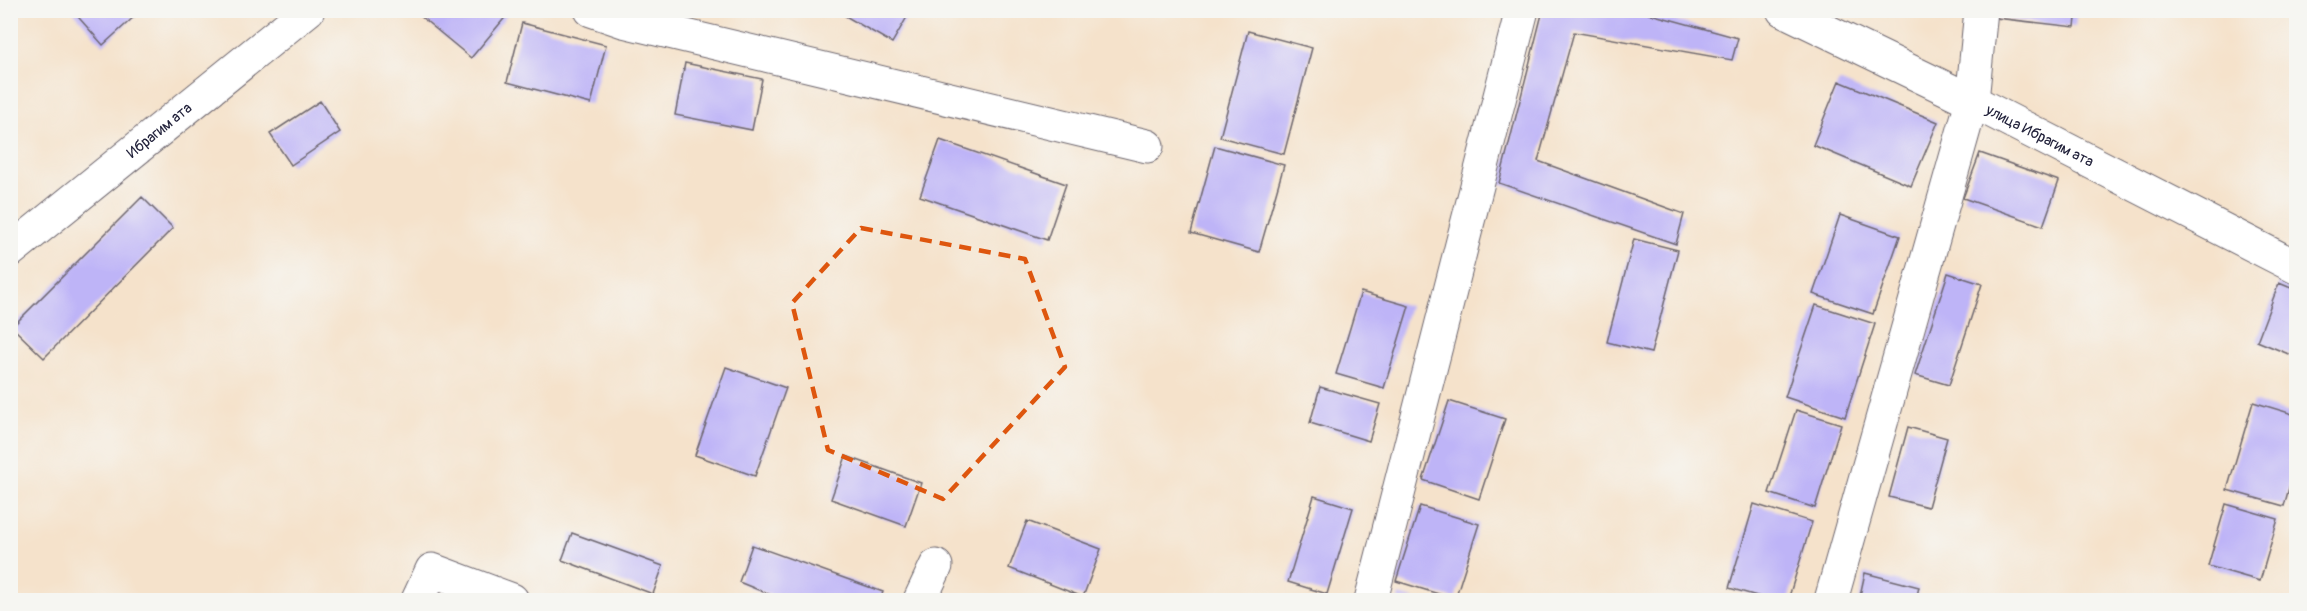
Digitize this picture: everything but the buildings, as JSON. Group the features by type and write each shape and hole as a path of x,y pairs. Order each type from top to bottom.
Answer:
{"street":[{"name":"Ибрагим ата","path":"10,251 308,10"},
{"path":"591,10 623,21 1147,146"},
{"path":"1371,600 1522,10"},
{"name":"улица Ибрагим ата","path":"1783,10 1972,101 2296,267"},
{"path":"1831,600 1972,101 1982,10"},
{"path":"920,600 936,566"},
{"path":"418,600 432,570 512,600"}],"highlighted area":[{"path":"861,228 1025,259 1065,367 943,499 828,450 792,303"}]}
